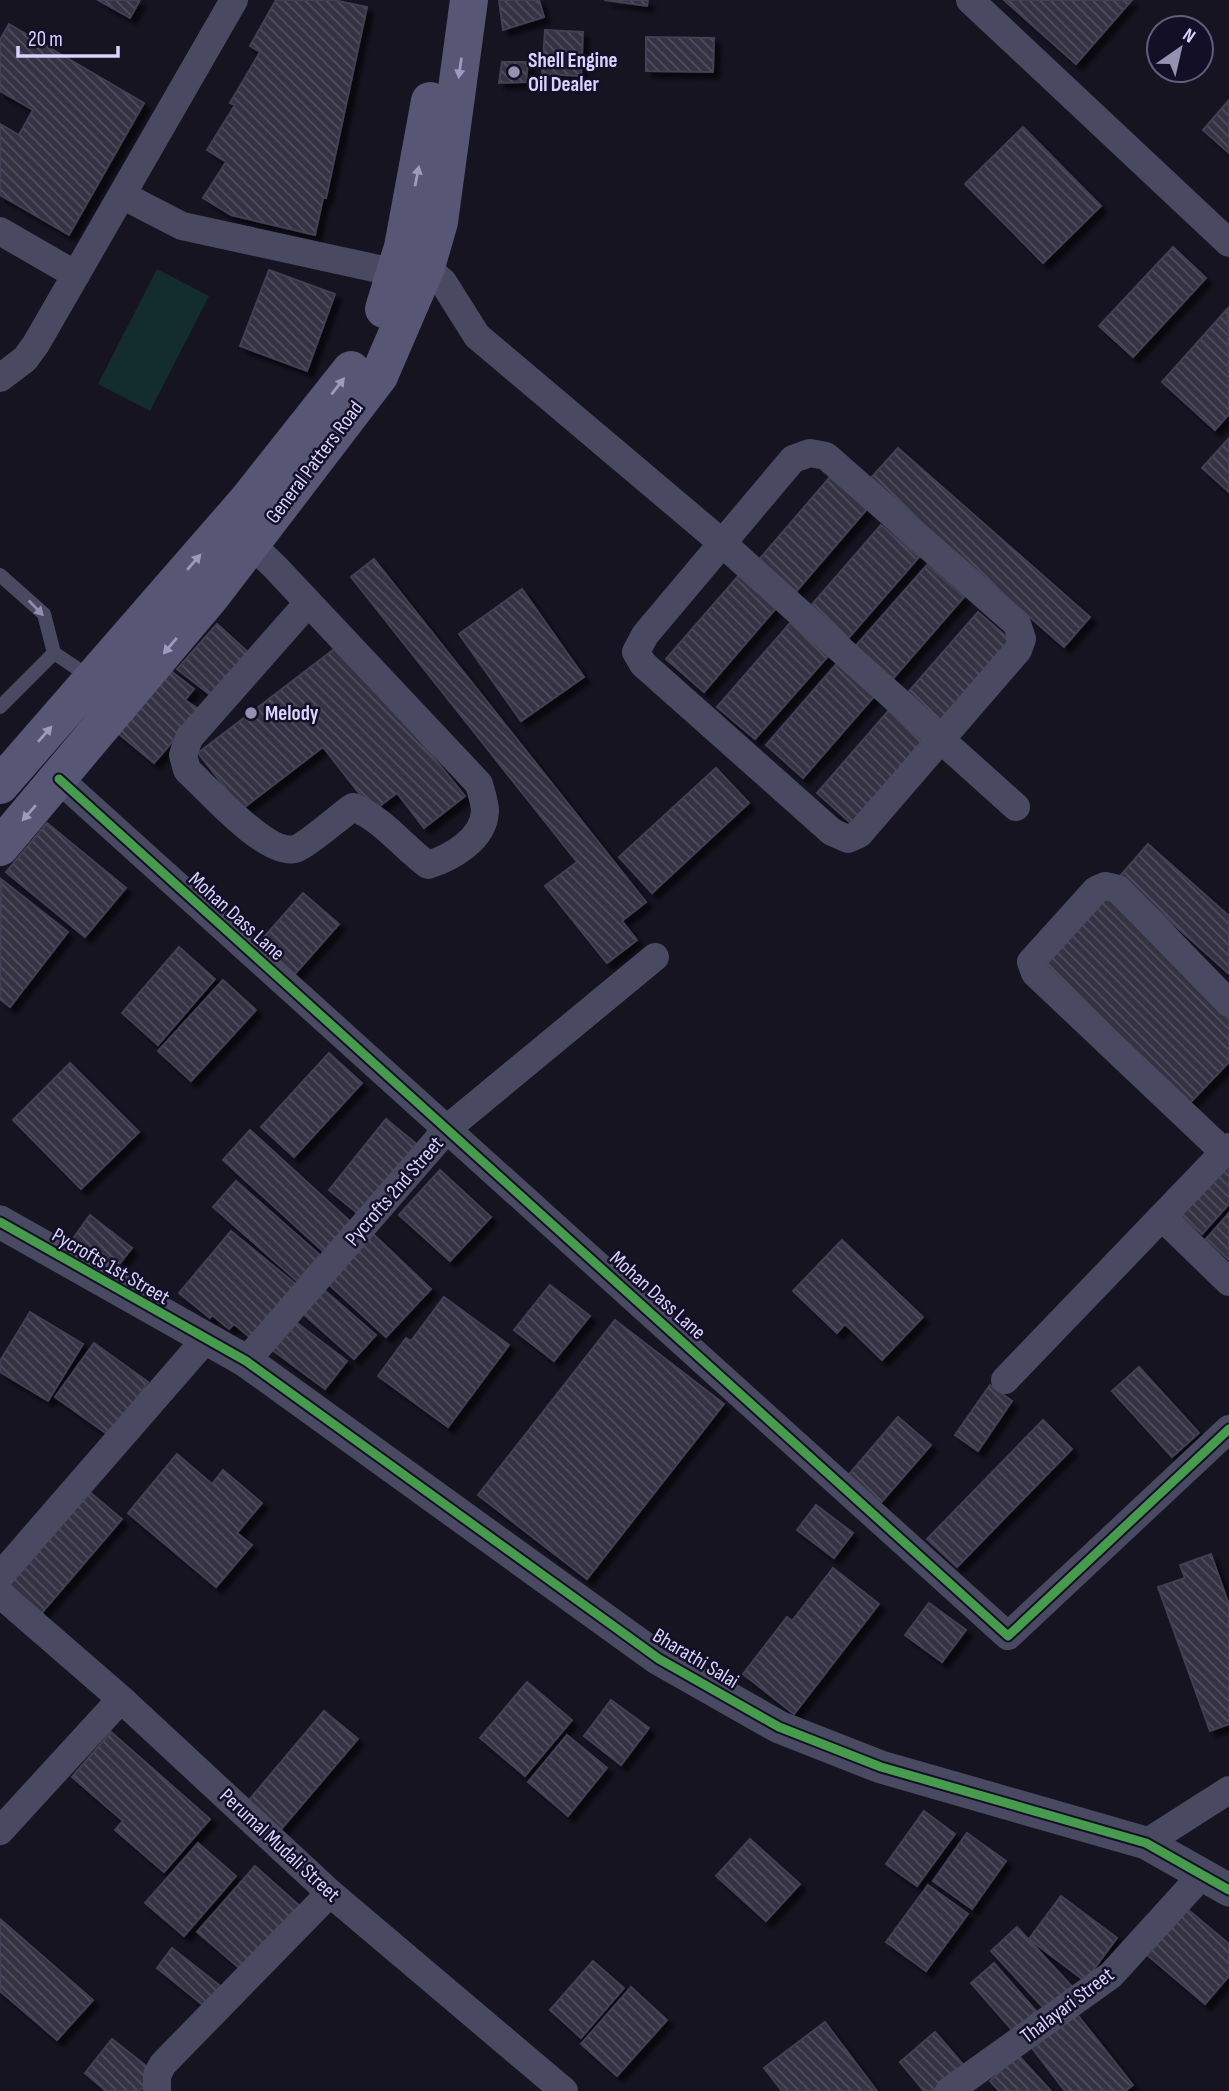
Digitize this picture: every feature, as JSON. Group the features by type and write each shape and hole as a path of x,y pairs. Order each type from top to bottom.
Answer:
{"main road":[{"name":"General Patters Road","path":"0,847 251,544 379,376 411,270 424,139 445,0"},
{"name":"General Patters Road","path":"0,785 248,500 373,341 439,222 469,0"}],"street":[{"path":"0,378 25,359 234,0"},
{"path":"970,0 1229,243"},
{"path":"122,195 182,226 411,270 443,282 477,336 721,542 1016,807"},
{"path":"0,231 76,275"},
{"path":"810,453 826,456 1017,624 1022,639 1018,650 859,834 848,839 832,832 643,664 636,652 645,635 721,542 793,459 810,453"},
{"path":"251,544 479,784 485,812 476,834 451,858 428,865 408,851 371,814 353,807 296,849 278,848 258,836 187,770 183,755 188,738 307,603"},
{"name":"Mohan Dass Lane","path":"59,779 1008,1636 1229,1429"},
{"path":"1005,1380 1227,1150 1035,973 1031,962 1096,890 1105,886 1118,890 1229,1003"},
{"name":"Pycrofts 2nd Street","path":"246,1361 448,1128 655,957"},
{"path":"1162,1217 1229,1282"},
{"name":"Pycrofts 1st Street","path":"0,1222 205,1340"},
{"path":"0,1576 205,1340"},
{"name":"Bharathi Salai","path":"205,1340 246,1361 659,1659 779,1727 881,1767 1146,1843 1216,1883"},
{"name":"Perumal Mudali Street","path":"0,1594 121,1699 330,1893 564,2091"},
{"path":"0,1830 121,1699"},
{"path":"1146,1843 1229,1790"},
{"name":"Thalayari Street","path":"949,2091 1111,1975 1216,1883"},
{"path":"157,2091 157,2075 163,2064 330,1893"}],"lane":[{"path":"0,575 44,614 54,653 93,678"},
{"path":"0,707 54,653"}],"green space":[{"path":"157,269 209,296 150,411 98,384"}],"building":[{"path":"98,0 140,0 130,18"},
{"path":"276,0 333,0 367,7 326,198 323,198 315,235 231,215 203,198 226,162 207,150 235,105 230,103 260,52 250,46"},
{"path":"499,0 539,0 544,17 503,30"},
{"path":"604,0 648,0 647,6"},
{"path":"1004,0 1132,0 1076,64"},
{"path":"9,24 144,103 69,235 0,195 0,124 19,135 33,110 0,91 0,40"},
{"path":"545,30 583,32 581,76 542,74"},
{"path":"646,37 714,38 713,72 646,71"},
{"name":"Shell Engine Oil Dealer","path":"502,62 528,62 526,82 499,83"},
{"path":"1229,100 1229,153 1203,130"},
{"path":"1023,127 1101,206 1043,263 965,184"},
{"path":"1173,247 1206,278 1133,357 1099,326"},
{"path":"269,270 335,294 307,371 240,346"},
{"path":"1228,308 1229,414 1215,430 1162,382"},
{"path":"1229,438 1229,492 1202,468"},
{"path":"898,448 1090,617 1064,647 871,478"},
{"path":"830,477 867,509 794,594 757,562"},
{"path":"881,525 919,557 845,642 808,609"},
{"path":"374,559 646,902 622,921 637,940 607,963 545,886 577,862 351,577"},
{"path":"927,565 964,597 890,682 853,649"},
{"path":"740,574 777,607 704,692 666,659"},
{"path":"522,589 584,677 521,721 459,634"},
{"path":"978,612 1015,644 942,729 904,697"},
{"path":"791,622 829,655 755,739 717,707"},
{"path":"217,624 248,652 213,697 177,669"},
{"path":"341,644 465,796 424,828 397,793 373,811 323,747 242,809 198,753"},
{"path":"839,661 877,693 803,778 766,745"},
{"path":"171,671 194,689 185,700 200,710 154,763 114,730"},
{"path":"890,709 928,741 854,826 817,793"},
{"path":"716,768 749,803 652,893 619,857"},
{"path":"47,823 126,888 85,937 6,872"},
{"path":"1148,844 1229,916 1229,974 1120,876"},
{"path":"1,879 68,932 10,1007 0,999"},
{"path":"1107,891 1229,1009 1229,1062 1185,1108 1036,965"},
{"path":"303,893 339,924 294,975 258,944"},
{"path":"179,947 215,979 158,1045 122,1013"},
{"path":"223,980 256,1010 191,1081 158,1051"},
{"path":"329,1053 362,1083 294,1157 261,1127"},
{"path":"70,1063 139,1132 81,1189 13,1120"},
{"path":"386,1119 420,1147 362,1217 329,1190"},
{"path":"250,1130 353,1224 326,1254 223,1160"},
{"path":"1229,1153 1229,1204 1202,1234 1176,1211"},
{"path":"440,1170 491,1217 450,1261 399,1215"},
{"path":"236,1181 320,1255 297,1281 213,1207"},
{"path":"1229,1213 1229,1260 1206,1239"},
{"path":"90,1215 132,1248 113,1272 72,1240"},
{"path":"231,1231 298,1286 253,1340 234,1324 229,1329 212,1315 210,1318 179,1293"},
{"path":"370,1231 431,1289 386,1337 324,1280"},
{"path":"842,1240 923,1317 882,1360 845,1324 837,1333 793,1291"},
{"path":"550,1285 590,1316 554,1361 514,1330"},
{"path":"322,1288 376,1335 354,1359 301,1312"},
{"path":"444,1297 509,1345 448,1427 378,1376 406,1338 411,1341"},
{"path":"30,1312 83,1344 48,1401 0,1372 0,1361"},
{"path":"293,1320 347,1361 325,1389 271,1349"},
{"path":"615,1320 724,1404 587,1579 478,1495"},
{"path":"94,1343 148,1382 110,1436 55,1397"},
{"path":"1139,1367 1199,1433 1172,1457 1112,1391"},
{"path":"990,1385 1012,1401 978,1451 955,1435"},
{"path":"898,1417 931,1445 878,1506 846,1478"},
{"path":"1043,1420 1072,1449 957,1567 927,1539"},
{"path":"177,1454 212,1484 223,1470 262,1503 237,1533 252,1545 216,1587 128,1513"},
{"path":"86,1489 122,1519 39,1616 4,1586"},
{"path":"816,1505 853,1533 834,1558 797,1530"},
{"path":"1211,1554 1229,1605 1229,1724 1210,1731 1158,1587 1185,1578 1180,1565"},
{"path":"833,1568 879,1604 794,1714 743,1674 787,1617 792,1621"},
{"path":"929,1603 966,1630 942,1662 905,1635"},
{"path":"527,1682 572,1720 525,1776 480,1738"},
{"path":"611,1700 649,1728 621,1765 584,1736"},
{"path":"324,1711 358,1739 277,1834 244,1806"},
{"path":"111,1732 210,1819 164,1872 115,1830 123,1821 72,1777"},
{"path":"567,1735 607,1768 568,1816 528,1782"},
{"path":"924,1811 955,1834 917,1886 886,1864"},
{"path":"967,1833 1006,1861 972,1909 933,1881"},
{"path":"750,1839 800,1884 766,1921 716,1876"},
{"path":"198,1843 236,1876 184,1936 145,1903"},
{"path":"255,1866 301,1907 244,1972 197,1932"},
{"path":"928,1885 968,1914 926,1971 886,1942"},
{"path":"1061,1896 1117,1938 1085,1981 1029,1939"},
{"path":"1186,1908 1229,1944 1229,1976 1205,2004 1146,1954"},
{"path":"0,1919 93,2000 57,2040 0,1991"},
{"path":"1017,1927 1077,1992 1051,2016 991,1951"},
{"path":"172,1948 224,1989 208,2009 157,1968"},
{"path":"593,1961 624,1988 581,2038 550,2010"},
{"path":"994,1963 1036,2011 1013,2031 971,1983"},
{"path":"631,1987 667,2020 617,2076 581,2044"},
{"path":"1076,2013 1133,2085 1125,2091 1065,2091 1032,2048"},
{"path":"825,2022 877,2091 782,2091 764,2068"},
{"path":"935,2032 967,2069 941,2091 924,2091 900,2062"},
{"path":"112,2039 155,2073 140,2091 106,2091 85,2073"},
{"path":"1018,2055 1051,2091 999,2091 990,2081"}],"cycle path":[{"path":"59,779 1008,1636 1229,1429"},
{"path":"0,1222 246,1361 659,1659 779,1727 881,1767 1146,1843 1229,1890"}],"place":[{"name":"Shell Engine Oil Dealer","path":"514,72"},
{"name":"Melody","path":"251,713"}]}
